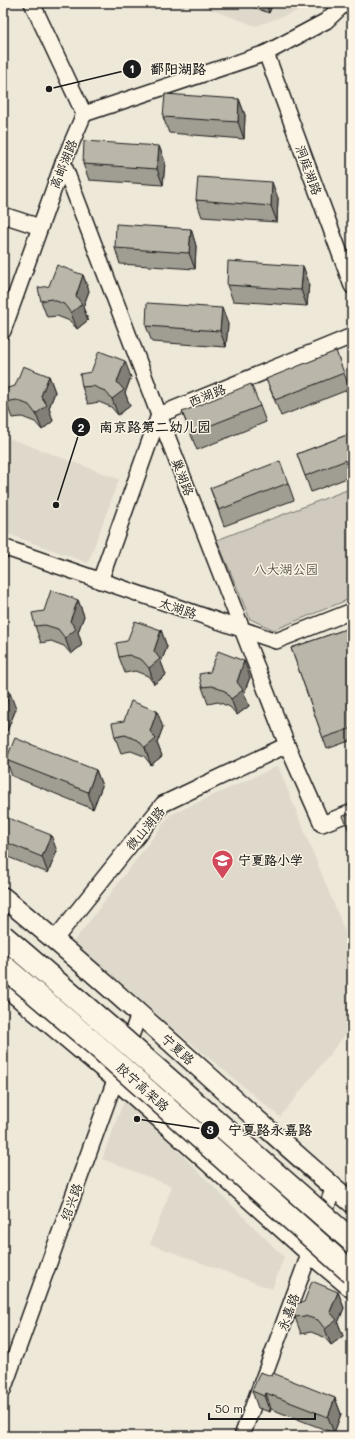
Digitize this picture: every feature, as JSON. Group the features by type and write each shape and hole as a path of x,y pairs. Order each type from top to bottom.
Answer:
{"highway":[{"name":"胶宁高架路","path":"3,936 352,1241"},
{"name":"胶宁高架路","path":"3,966 96,1045 352,1273"}],"main road":[{"name":"宁夏路","path":"3,897 54,939 352,1203"},
{"path":"3,984 115,1078 310,1253 352,1288"}],"street":[{"path":"32,3 84,114 266,53 326,21 345,3"},
{"name":"洞庭湖路","path":"266,53 352,286"},
{"name":"高邮湖路","path":"3,331 63,163 84,114"},
{"name":"巢湖路","path":"63,163 287,745 322,824 352,812"},
{"path":"3,215 40,227"},
{"name":"西湖路","path":"159,415 352,336"},
{"path":"100,581 159,415"},
{"name":"太湖路","path":"3,547 276,641 352,611"},
{"name":"微山湖路","path":"54,939 163,804 287,745"},
{"name":"绍兴路","path":"3,1390 7,1369 138,1014"},
{"name":"永嘉路","path":"242,1436 334,1188"}],"shaded area":[{"path":"193,3 309,3 303,9 256,26"},
{"path":"3,436 119,479 88,563 3,532"},
{"name":"宁夏路小学","path":"278,766 352,949 352,1026 280,1117 72,944 170,815"},
{"path":"125,1098 284,1257 272,1289 150,1244 172,1186 102,1159"}],"green space":[{"name":"八大湖公园","path":"352,488 352,598 274,630 250,619 217,540"}],"building":[{"path":"165,94 239,99 238,122 163,117"},
{"path":"84,141 159,146 157,169 83,164"},
{"path":"198,177 272,182 271,206 196,200"},
{"path":"116,224 191,229 189,253 115,248"},
{"path":"228,261 303,266 301,290 227,285"},
{"path":"57,265 83,275 76,296 82,304 71,313 64,304 51,299 41,301 38,288 49,286"},
{"path":"147,303 222,308 220,331 146,326"},
{"path":"99,351 125,361 117,382 124,390 112,399 105,391 93,386 82,387 80,374 91,372"},
{"path":"336,351 344,373 275,400 266,379"},
{"path":"23,366 49,376 41,396 47,405 36,414 29,405 16,400 6,402 4,389 15,386"},
{"path":"251,384 260,406 191,433 182,412"},
{"path":"352,433 352,458 305,476 297,454"},
{"path":"280,461 288,483 219,510 210,488"},
{"path":"51,590 78,600 70,621 76,629 65,638 58,629 45,625 35,626 32,613 44,611"},
{"path":"135,621 161,630 154,651 160,659 149,668 142,660 129,655 119,657 116,643 127,641"},
{"path":"352,627 352,728 323,738 291,648"},
{"path":"218,651 244,661 237,682 243,690 231,699 225,691 212,686 202,687 199,674 210,672"},
{"path":"3,690 10,693 3,711"},
{"path":"131,701 157,711 150,731 156,739 145,748 138,740 125,735 115,737 112,723 124,721"},
{"path":"15,738 96,770 88,792 6,760"},
{"path":"352,813 352,838 343,816"},
{"path":"3,816 51,835 42,857 3,841"},
{"path":"312,1281 338,1292 330,1312 337,1320 325,1329 318,1320 305,1316 295,1317 293,1304 304,1302"},
{"path":"260,1372 272,1376 273,1373 335,1398 328,1417 266,1393 264,1396 252,1391"}],"place":[{"name":"鄱阳湖路","path":"49,89"},
{"name":"南京路第二幼儿园","path":"56,505"},
{"name":"宁夏路小学","path":"223,880"},
{"name":"宁夏路永嘉路","path":"137,1119"}]}
